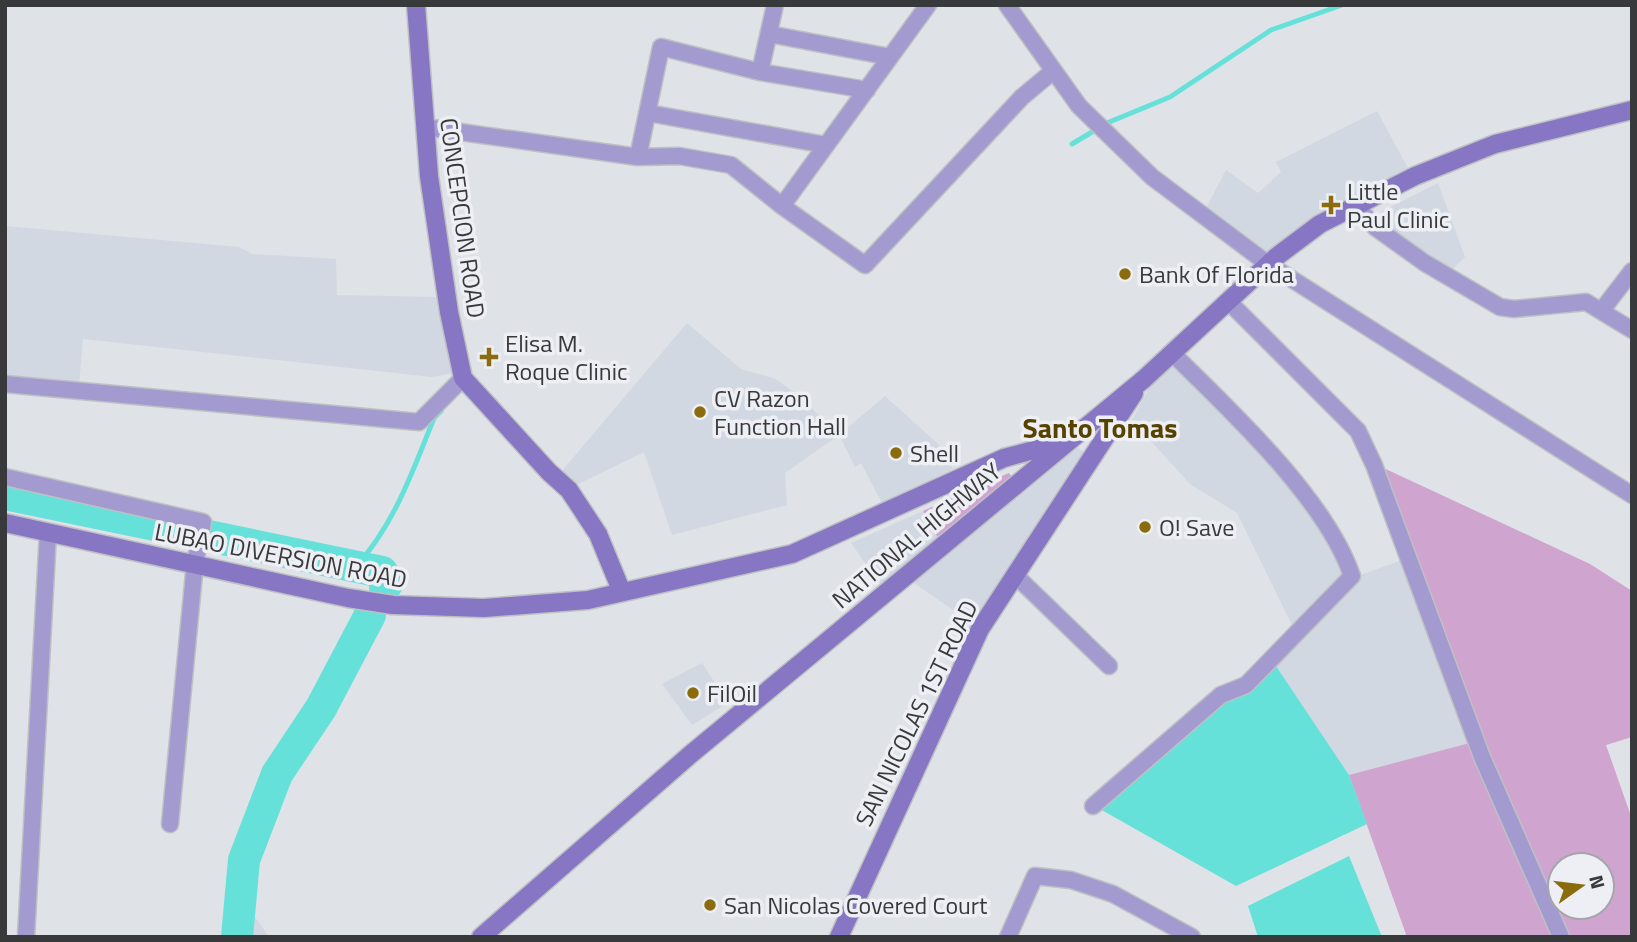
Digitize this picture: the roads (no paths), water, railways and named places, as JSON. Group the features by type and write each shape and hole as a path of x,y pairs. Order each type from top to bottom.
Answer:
{"main road":[{"name":"CONCEPCION ROAD","path":"416,5 425,127 449,312 463,378"},
{"name":"NATIONAL HIGHWAY","path":"481,937 691,754 1144,379 1268,264 1320,224 1354,204 1415,176 1495,144 1632,110"},
{"path":"463,378 549,472 569,490 598,534 621,590"},
{"name":"SAN NICOLAS 1ST ROAD","path":"839,937 979,629 1144,379"},
{"name":"LUBAO DIVERSION ROAD","path":"5,523 195,559 348,598 393,605 529,606 587,600 621,590 792,554 1004,458 1068,441"}],"street":[{"path":"760,72 775,5"},
{"path":"782,206 928,5"},
{"path":"1007,5 1052,72 1102,131 1152,177 1268,264 1632,495"},
{"path":"769,34 890,57"},
{"path":"638,157 661,47 760,72 867,90"},
{"path":"425,127 638,157 679,156 731,165 782,206 865,265 1022,97 1052,72"},
{"path":"648,113 826,145"},
{"path":"1354,204 1376,228 1425,263 1500,307 1514,309 1586,302 1632,330"},
{"path":"1602,310 1632,271"},
{"path":"1228,301 1358,431 1374,466 1482,757 1561,937"},
{"path":"1093,806 1221,695 1246,685 1352,576 1343,551 1313,507 1249,428 1172,352"},
{"path":"5,384 419,422 463,378"},
{"path":"5,477 202,522 195,559 170,824"},
{"path":"26,937 48,533"},
{"path":"1015,575 1109,666"},
{"path":"1008,937 1035,876 1071,880 1113,894 1192,937"}],"water":[{"path":"1274,663 1349,775 1367,824 1236,886 1100,809 1222,699"},
{"path":"1349,856 1382,937 1258,937 1248,906"}],"waterway":[{"path":"1072,144 1107,123 1170,97 1271,30 1342,5"},
{"path":"355,568 392,515 434,418 441,411"},
{"path":"5,494 382,572 388,582 385,587"},
{"path":"237,937 244,860 277,774 321,708 370,615"}],"place":[{"name":"Little Paul Clinic","path":"1331,205"},
{"name":"Bank Of Florida","path":"1125,274"},
{"name":"Elisa M. Roque Clinic","path":"489,357"},
{"name":"CV Razon Function Hall","path":"700,412"},
{"name":"Shell","path":"896,453"},
{"name":"O! Save","path":"1145,527"},
{"name":"FilOil","path":"693,693"},
{"name":"San Nicolas Covered Court","path":"710,905"}],"district":[{"name":"Santo Tomas","path":"1100,427"}]}
